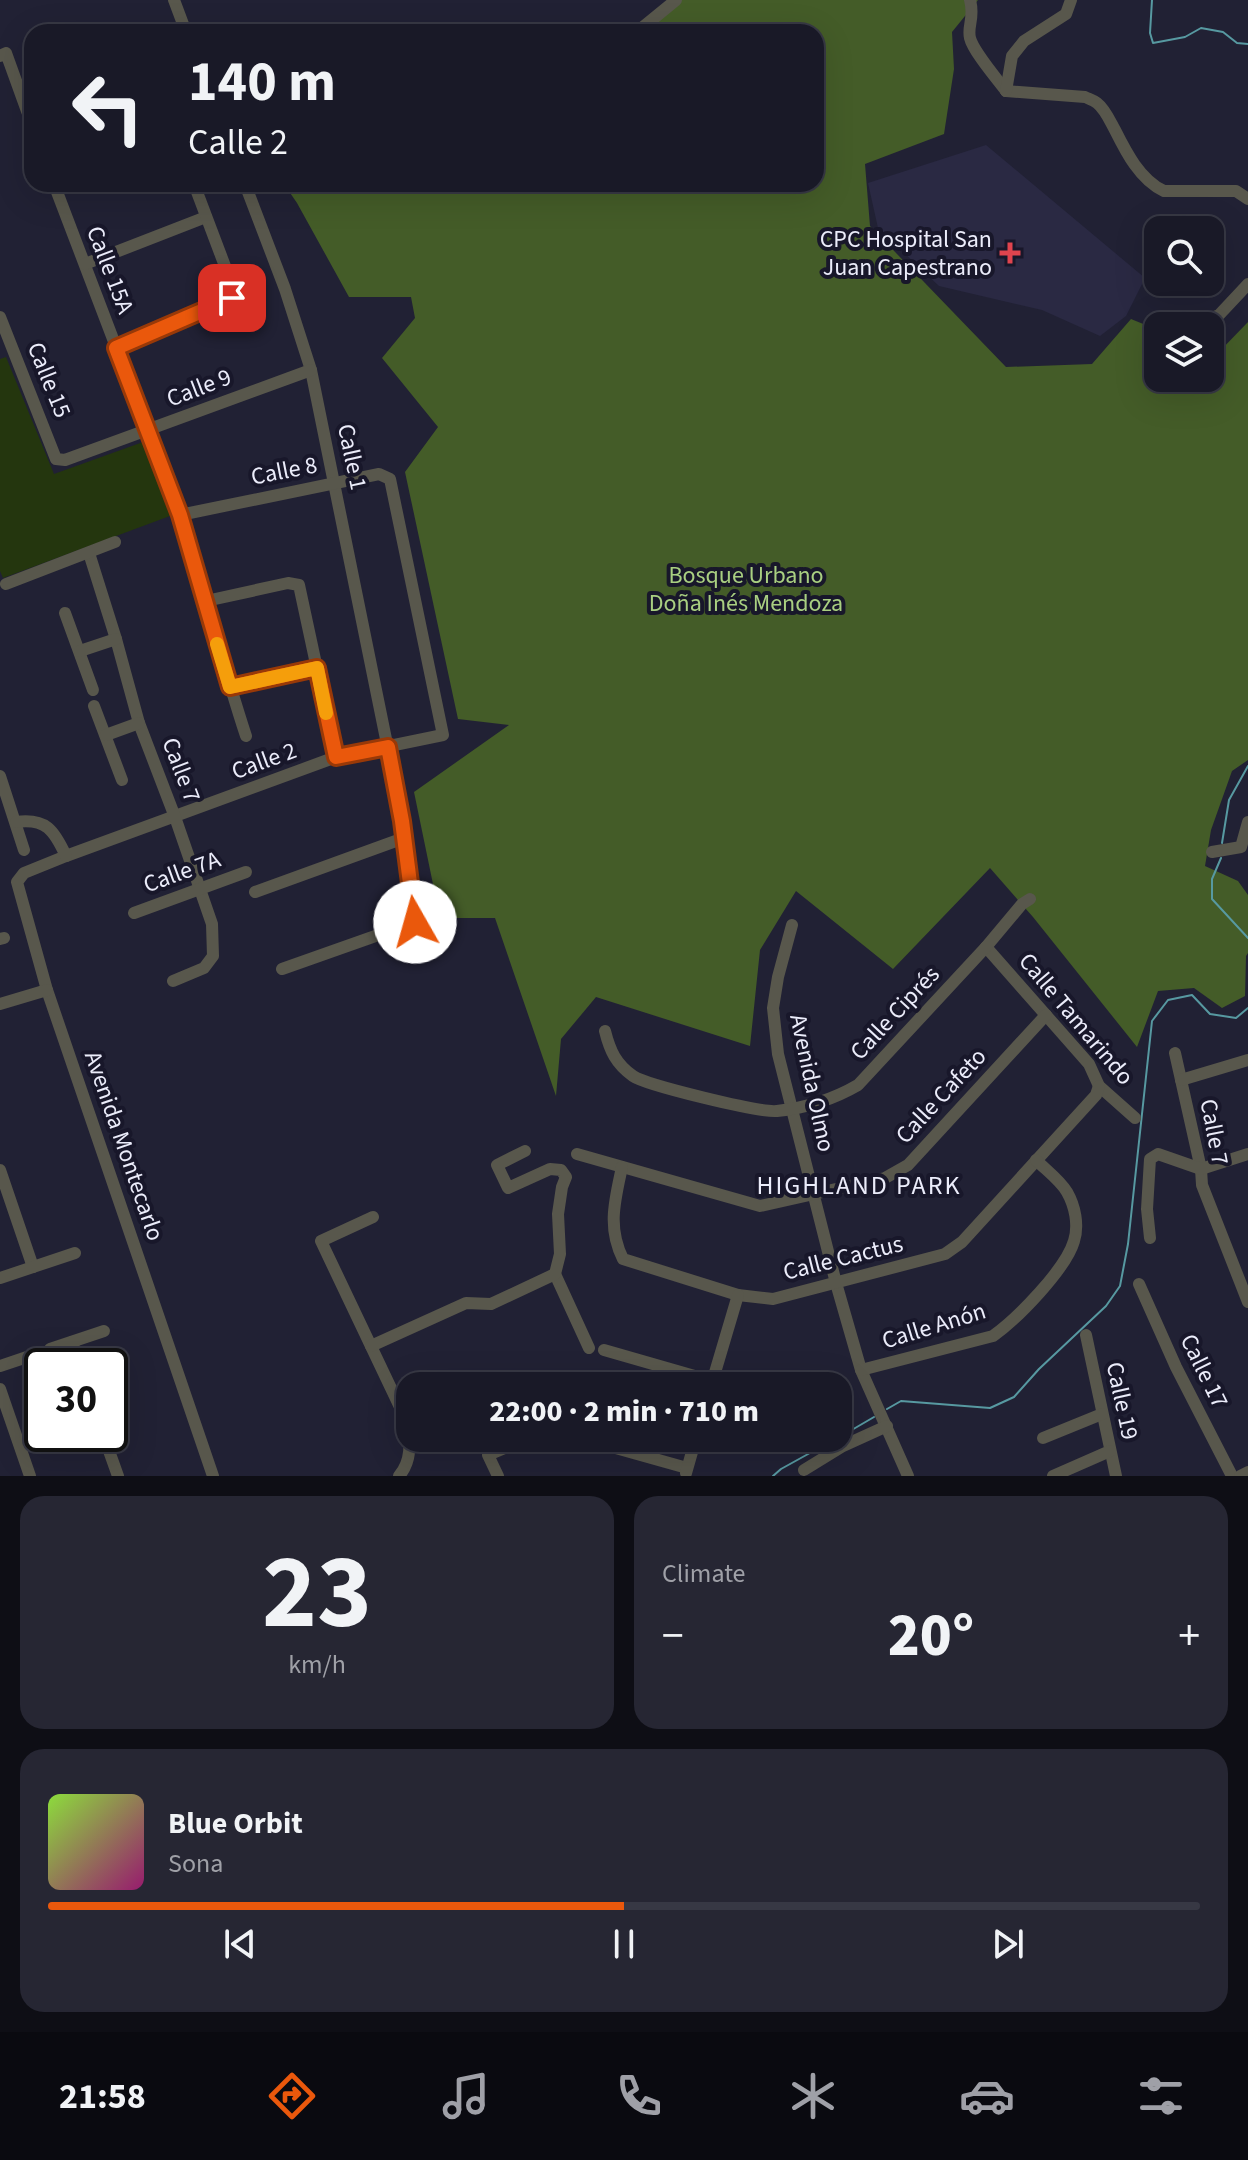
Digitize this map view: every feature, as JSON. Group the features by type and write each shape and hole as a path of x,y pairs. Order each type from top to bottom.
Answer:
{"street":[{"path":"174,0 183,24"},
{"path":"647,24 676,0"},
{"path":"970,0 973,11 969,36 1006,91 1085,97 1097,103 1146,180 1164,191 1236,191 1248,199"},
{"path":"1006,91 1012,56 1024,41 1066,14 1071,0"},
{"path":"3,54 24,91"},
{"name":"Calle 15A","path":"57,192 180,515 246,736"},
{"path":"116,348 232,298 234,290 197,192"},
{"name":"Calle 1","path":"248,192 285,289 311,370 388,747 415,922 282,969"},
{"path":"85,264 206,217"},
{"path":"1222,312 1248,284"},
{"name":"Calle 15","path":"0,317 56,459"},
{"name":"Calle 9","path":"56,459 65,460 311,370"},
{"name":"Calle 8","path":"180,515 379,474 390,479 391,485"},
{"name":"Calle 2","path":"66,856 336,757 443,735 391,485"},
{"path":"6,584 115,542"},
{"name":"Calle 7","path":"89,553 139,723 212,924 213,956 204,968 173,981"},
{"path":"206,601 288,583 299,585 336,757"},
{"path":"65,613 93,690"},
{"path":"80,651 116,639"},
{"path":"230,687 317,668"},
{"path":"94,706 122,780"},
{"path":"106,735 139,723"},
{"path":"0,776 24,850"},
{"path":"16,822 32,820 45,825 58,838 66,856"},
{"path":"1212,852 1241,847 1248,822"},
{"path":"255,892 404,838"},
{"name":"Avenida Montecarlo","path":"66,856 24,873 17,882 47,990 213,1476"},
{"name":"Calle 7A","path":"134,913 246,872"},
{"name":"Calle Ciprés","path":"605,1031 616,1061 637,1079 748,1109 773,1112 837,1097 858,1085 1022,904 1030,899"},
{"name":"Avenida Olmo","path":"792,925 773,1008 778,1054 861,1370 908,1476"},
{"name":"Calle Tamarindo","path":"986,947 1089,1064 1099,1086 1135,1118"},
{"path":"0,1004 47,990"},
{"name":"Calle Cafeto","path":"577,1154 760,1206 885,1178 908,1165 1046,1015"},
{"path":"1175,1053 1181,1080"},
{"name":"Calle 7","path":"1248,1060 1181,1080 1202,1185 1248,1302"},
{"name":"Calle Cactus","path":"622,1167 613,1208 615,1243 623,1259 738,1295 773,1299 945,1254 962,1242 1096,1095 1099,1086"},
{"path":"525,1151 497,1165 508,1188 550,1169 561,1170 566,1177 558,1214 560,1254 555,1274 589,1348"},
{"path":"1150,1238 1147,1209 1150,1159 1158,1154 1201,1169 1248,1154"},
{"name":"Calle Anón","path":"861,1370 993,1336 1008,1325 1060,1268 1075,1240 1076,1214 1066,1190 1036,1160"},
{"path":"0,1170 33,1267"},
{"path":"373,1217 321,1241 408,1424 411,1449 399,1476"},
{"path":"0,1278 75,1253"},
{"path":"371,1346 466,1303 491,1304 555,1274"},
{"name":"Calle 17","path":"1139,1284 1176,1367 1232,1476"},
{"path":"715,1372 738,1295"},
{"path":"53,1348 104,1331"},
{"name":"Calle 19","path":"1086,1335 1116,1476"},
{"path":"72,1342 74,1348"},
{"path":"604,1350 676,1372"},
{"path":"0,1366 24,1358"},
{"path":"0,1389 30,1476"},
{"path":"1043,1438 1102,1414"},
{"path":"804,1470 843,1446 887,1426"},
{"path":"1053,1476 1110,1451"},
{"path":"109,1452 118,1476"},
{"path":"494,1452 488,1455 498,1476"},
{"path":"624,1452 686,1472 692,1452"}],"shaded area":[{"name":"CPC Hospital San Juan Capestrano","path":"986,145 1144,280 1126,316 1100,336 1042,310 939,286 878,228 868,183"}],"green space":[{"name":"Bosque Urbano Doña Inés Mendoza","path":"673,0 978,0 952,32 954,69 944,134 865,164 870,226 1006,367 1092,364 1131,319 1144,324 1144,392 1224,392 1224,347 1248,322 1248,760 1232,771 1211,830 1205,866 1238,881 1248,895 1245,996 1222,1008 1194,988 1158,991 1137,1047 990,868 893,969 796,891 760,950 750,1046 596,997 561,1039 556,1096 495,918 440,918 414,792 509,725 458,719 405,472 438,427 382,358 415,318 411,297 349,297 289,192 824,192 824,24 650,24"},
{"path":"6,357 54,474 143,442 170,516 3,578 0,571 0,359"}],"waterway":[{"path":"1152,0 1150,33 1153,43 1185,37 1201,28 1223,32 1237,43 1248,44"},
{"path":"1222,843 1229,800 1248,766"},
{"path":"1221,858 1212,879 1212,899 1248,938"},
{"path":"887,1409 901,1401 990,1408 1014,1397 1106,1306 1120,1286 1128,1244 1152,1021 1168,1000 1192,995 1210,1014 1236,1018 1248,1008"},
{"path":"852,1430 874,1417"},
{"path":"773,1476 812,1452"}],"slow traffic":[{"path":"217,644 230,687 317,668 326,713"}],"place":[{"name":"CPC Hospital San Juan Capestrano","path":"1010,253"}],"district":[{"name":"HIGHLAND PARK","path":"859,1185"}],"route":[{"path":"232,298 116,348 180,515 230,687 317,668 336,757 388,747 402,821 415,922"}]}
